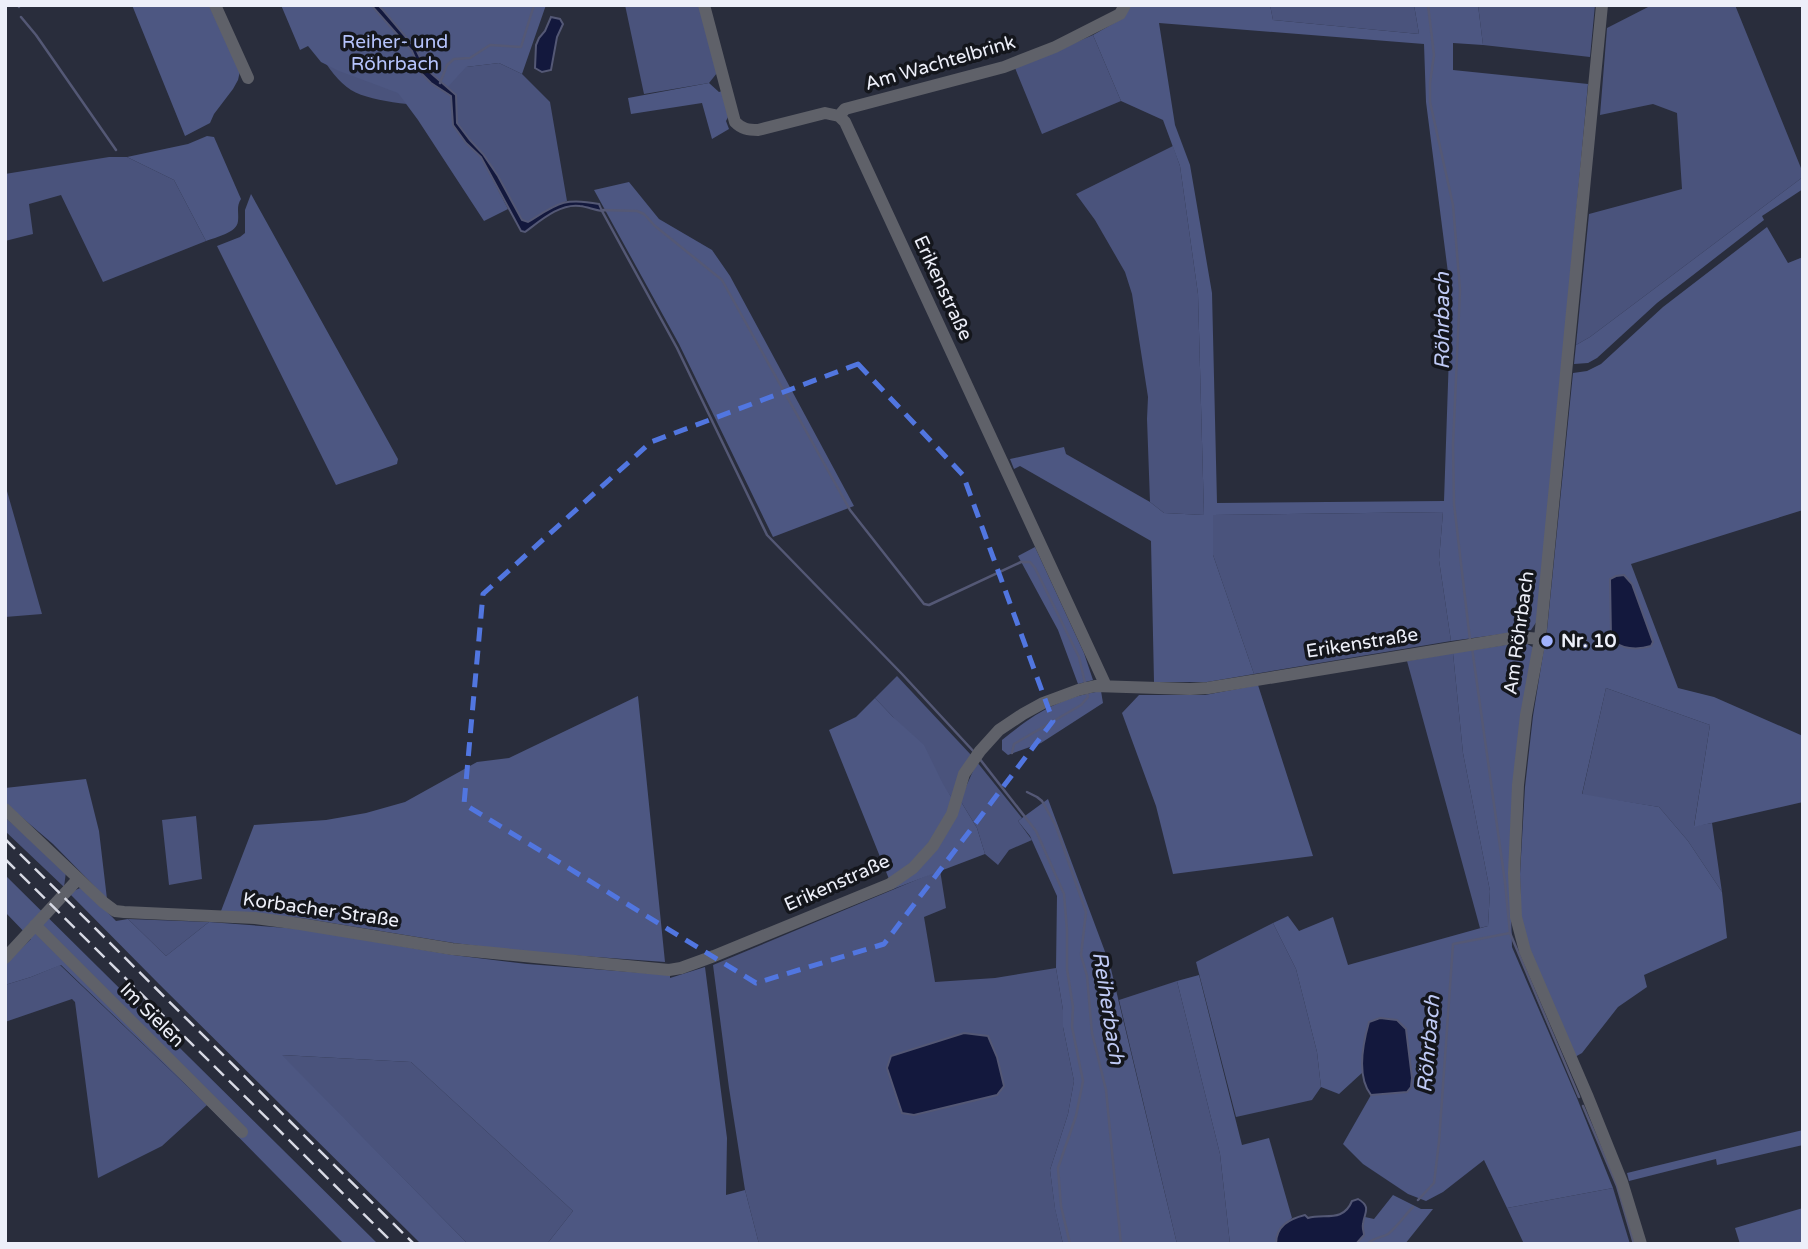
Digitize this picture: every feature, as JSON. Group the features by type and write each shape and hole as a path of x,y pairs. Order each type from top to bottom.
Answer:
{"street":[{"path":"215,5 248,78"},
{"path":"704,5 735,122 741,128 758,130 825,113 839,116"},
{"name":"Am Wachtelbrink","path":"839,116 845,109 1004,67 1089,30 1120,14 1125,5"},
{"name":"Am Röhrbach","path":"1602,5 1540,639 1526,715 1518,785 1514,873 1516,917 1525,951 1622,1182 1641,1244"},
{"name":"Erikenstraße","path":"839,116 845,122 1100,686"},
{"name":"Erikenstraße","path":"669,970 714,956 890,884 913,868 933,846 946,826 964,774 976,757 999,730 1043,703 1078,690 1100,686 1208,688 1518,637 1540,639"},
{"name":"Korbacher Straße","path":"5,809 115,911 255,918 452,949 669,970"},
{"path":"5,958 78,879"},
{"name":"Im Sielen","path":"35,925 242,1132"}],"highlighted area":[{"path":"858,364 963,475 1053,721 884,944 756,983 464,804 483,594 651,442"}],"green space":[{"path":"132,5 209,5 240,71 233,89 210,123 185,136"},
{"name":"Reiher- und Röhrbach","path":"281,5 371,5 412,51 422,74 451,96 453,125 481,157 508,209 484,221 398,93 321,62 308,46 300,50"},
{"name":"Reiher- und Röhrbach","path":"293,5 534,5 466,67 499,63 522,74 550,102 567,201 528,222 522,220 498,176 457,123 456,95 452,108 386,101 351,90 326,63"},
{"path":"378,5 546,5 522,74 499,63 466,67 447,88 425,68 416,49"},
{"path":"625,5 700,5 717,73 709,83 644,94"},
{"path":"1129,5 1270,5 1273,20 1419,34 1414,5 1478,5 1483,45 1453,43 1453,70 1588,84 1539,618 1531,630 1451,641 1439,560 1443,512 1213,515 1213,555 1254,674 1207,682 1154,682 1151,541 1020,466 1014,469 1010,459 1064,447 1066,454 1150,502 1164,513 1204,515 1198,294 1180,166 1163,120 1121,101 1093,35 1123,18","holes":["1159,23 1424,44 1426,102 1451,296 1444,501 1217,503 1212,293 1190,165 1175,125"]},
{"path":"1270,5 1414,5 1419,34 1273,20"},
{"path":"1478,5 1595,5 1590,57 1483,45"},
{"path":"1652,5 1735,5 1803,177 1576,345 1589,214 1682,189 1677,113 1653,104 1600,115 1607,28"},
{"path":"1093,35 1121,101 1042,134 1015,68"},
{"path":"709,83 719,92 722,91 729,129 712,139 702,103 631,114 628,98"},
{"path":"207,136 214,137 241,199 234,229 206,241 174,180 127,157 188,144"},
{"path":"1173,146 1180,166 1198,294 1204,515 1164,513 1150,502 1148,397 1132,294 1125,272 1095,220 1076,194"},
{"path":"109,157 127,157 174,180 206,241 103,282 61,195 29,204 33,234 5,241 5,174"},
{"path":"1803,177 1803,189 1762,216 1764,220 1657,303 1597,358 1588,363 1574,364 1576,345"},
{"path":"629,182 659,219 712,250 730,276 854,506 773,537 679,344 594,190"},
{"path":"251,194 398,459 397,464 336,485 217,246 245,233 245,210"},
{"path":"1767,227 1788,263 1803,257 1803,510 1631,564 1678,688 1714,697 1803,736 1803,802 1694,827 1710,725 1606,688 1582,794 1659,807 1688,841 1722,892 1727,938 1644,975 1647,987 1618,1007 1582,1053 1575,1057 1529,949 1521,916 1520,874 1525,787 1547,630 1573,373 1587,371 1601,364 1663,307"},
{"path":"5,484 42,614 5,617"},
{"path":"1443,512 1439,560 1451,641 1254,674 1213,555 1212,515"},
{"path":"1035,547 1084,653 1093,680 1078,684 1058,630 1018,556"},
{"path":"1524,642 1534,648 1510,878 1512,947 1613,1188 1507,1208 1484,1160 1443,1192 1426,1201 1408,1194 1363,1164 1343,1144 1371,1095 1407,1092 1364,1039 1363,1072 1339,1094 1321,1087 1317,1052 1296,969 1273,923 1288,916 1299,931 1333,917 1348,965 1488,926 1490,891 1463,753 1453,653"},
{"path":"1453,653 1463,753 1490,891 1488,926 1480,928 1407,661"},
{"path":"897,676 972,756 952,798 893,717 875,698"},
{"path":"1258,685 1313,856 1173,874 1156,806 1122,713 1139,695 1205,695"},
{"path":"1606,688 1710,725 1694,826 1712,823 1722,892 1688,841 1659,807 1582,795"},
{"path":"1101,691 1103,703 1041,743 1008,755 1002,750 1002,740 1037,714 1060,702"},
{"path":"638,696 665,962 527,952 301,918 221,911 254,825 326,820 405,802 477,762 509,758"},
{"path":"875,698 924,745 943,784 952,798 960,800 977,828 985,854 893,889 829,730 856,717"},
{"path":"977,762 1022,818 1018,821 1032,840 1009,850 998,865 985,854 977,828 960,800"},
{"path":"86,779 99,831 107,899 53,844 5,803 5,788"},
{"path":"1048,799 1110,965 1177,1244 1063,1244 1050,1170 1068,1114 1074,1081 1063,1027 1056,968 1057,896 1030,836 1018,821"},
{"path":"196,816 202,879 169,885 162,820"},
{"path":"5,817 66,872 64,887 5,831"},
{"path":"940,870 946,908 924,917 935,982 995,978 1056,968 1063,1027 1074,1081 1068,1114 1050,1170 1063,1244 759,1244 745,1190 713,965"},
{"path":"5,875 378,1244 344,1244 207,1105 61,965 5,985 5,964 31,939 5,912"},
{"path":"80,888 89,893 116,921 128,919 166,956 209,922 300,929 453,955 527,964 670,975 670,978 705,967 727,1138 726,1195 745,1190 759,1244 547,1244 573,1211 411,1062 282,1055 468,1244 421,1244 69,893"},
{"path":"128,919 209,922 166,956"},
{"path":"1273,923 1296,969 1317,1052 1321,1087 1312,1100 1236,1117 1196,962"},
{"path":"60,965 207,1105 162,1146 98,1178 75,1002 72,999 5,1022 5,985"},
{"path":"1199,975 1242,1145 1269,1138 1292,1218 1279,1232 1276,1244 1230,1244 1220,1154 1177,981"},
{"path":"1177,981 1220,1154 1230,1244 1177,1244 1119,1000"},
{"path":"281,1055 411,1062 573,1211 547,1244 468,1244"},
{"path":"1803,1130 1803,1145 1717,1165 1716,1159 1629,1181 1627,1173"},
{"path":"1613,1188 1630,1244 1524,1244 1507,1208"},
{"path":"1393,1195 1421,1209 1433,1209 1405,1244 1356,1244 1364,1235 1362,1222 1365,1217 1374,1219"},
{"path":"1803,1208 1803,1244 1740,1244 1735,1228"}],"shaded area":[{"path":"371,5 378,5 383,10 416,49 425,68 456,95 457,123 498,176 522,220 528,222 568,202 599,204 602,211 580,206 565,207 525,232 521,231 481,157 453,125 451,96 422,74 412,51"},
{"path":"551,17 560,19 563,24 557,37 551,70 542,72 535,68 536,45"},
{"path":"1624,575 1632,584 1653,642 1651,646 1630,648 1619,645 1611,638 1610,579"},
{"path":"1380,1018 1397,1020 1406,1029 1412,1078 1407,1092 1371,1095 1366,1087 1362,1069 1365,1040 1369,1022"},
{"path":"964,1033 988,1036 997,1057 1004,1086 997,1095 914,1115 902,1113 887,1068 891,1056"},
{"path":"1358,1199 1365,1205 1366,1210 1364,1235 1356,1244 1276,1244 1278,1232 1289,1221 1305,1215 1308,1218 1338,1215 1348,1208 1352,1201"}],"waterway":[{"path":"440,83 447,65 454,59 470,58 490,45 521,47 534,5"},
{"name":"Röhrbach","path":"1428,5 1434,55 1430,102 1453,205 1460,290 1453,445 1454,504 1470,640"},
{"path":"21,17 116,150"},
{"path":"602,210 637,211 644,214 722,280 850,510 924,604 929,605 1021,562 1030,562 1079,657 1085,683"},
{"path":"602,211 677,348 767,535 975,753"},
{"name":"Röhrbach","path":"1472,648 1510,933 1579,1097"},
{"path":"1012,753 1014,744 1081,705 1088,697 1087,693"},
{"path":"979,758 1036,831 1064,894 1067,969 1073,1007 1072,1027 1083,1081 1076,1116 1058,1168 1061,1206 1070,1244"},
{"name":"Reiherbach","path":"1027,792 1042,801 1056,826 1086,912 1081,955 1087,976 1092,1033 1106,1090 1121,1244"},
{"name":"Röhrbach","path":"1418,1200 1434,1183 1453,944 1510,933"},
{"name":"Röhrbach","path":"1583,1106 1617,1186 1634,1244"},
{"name":"Röhrbach","path":"1367,1244 1388,1234 1413,1207"}],"railway":[{"path":"5,839 414,1244"},
{"path":"5,859 394,1244"}],"place":[{"name":"Nr. 10","path":"1547,641"}]}
